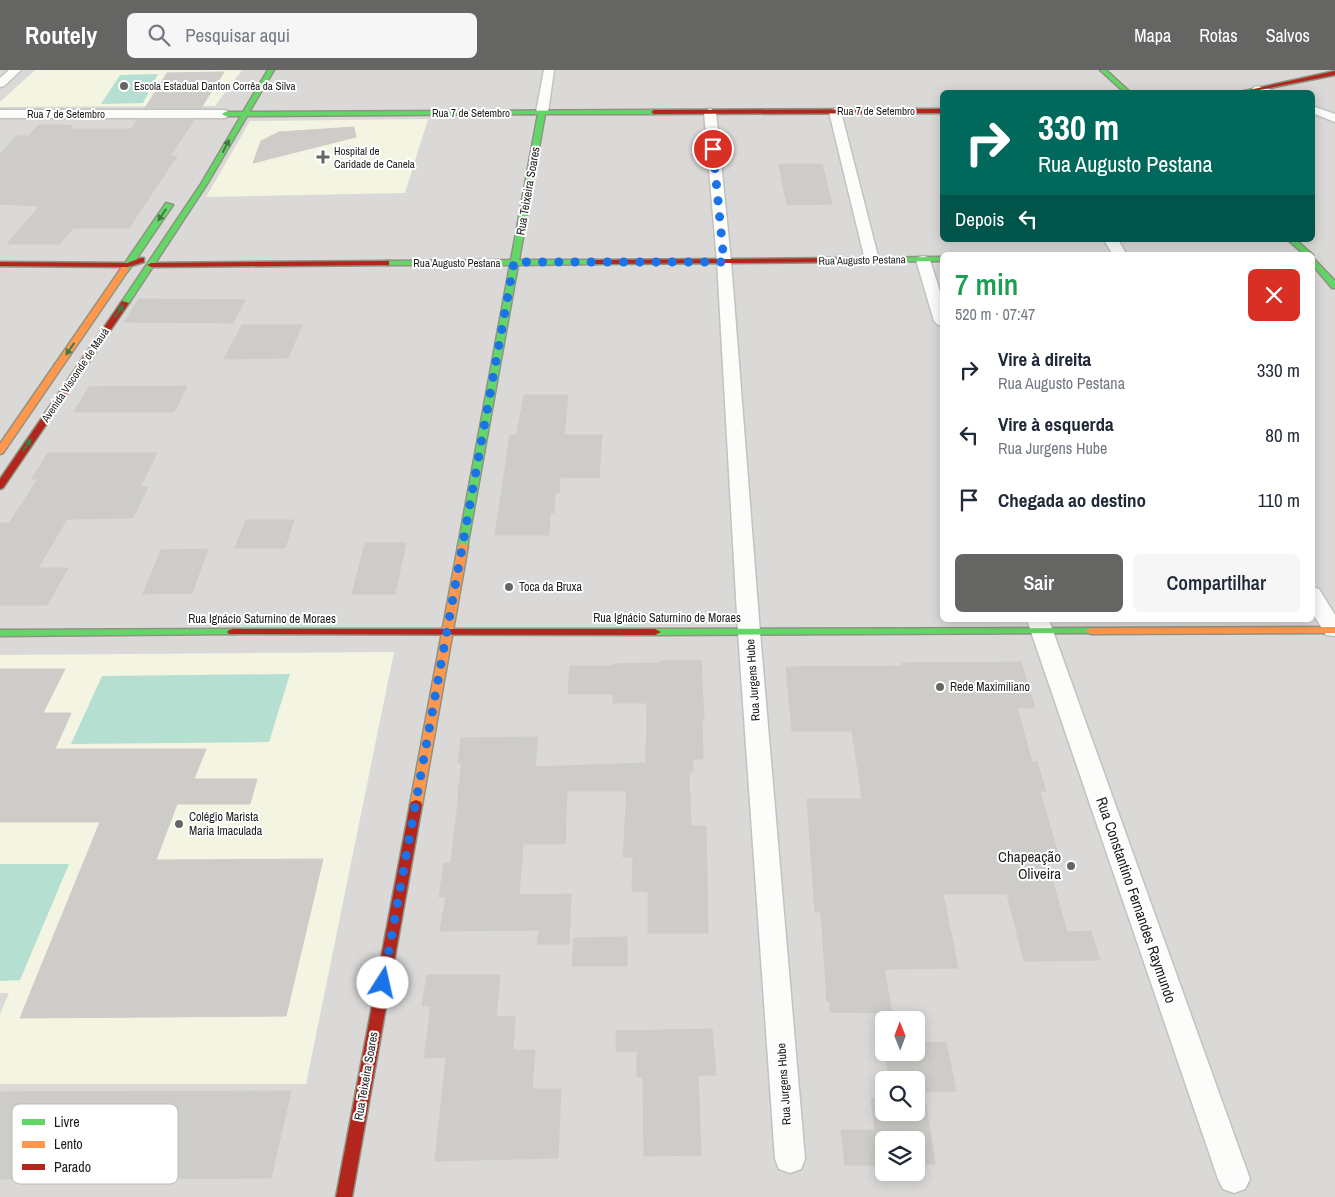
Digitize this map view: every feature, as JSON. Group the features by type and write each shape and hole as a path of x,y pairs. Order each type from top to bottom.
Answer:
{"street":[{"path":"0,84 16,70"},
{"name":"Rua Teixeira Soares","path":"344,1197 549,70"},
{"path":"1103,70 1125,90"},
{"path":"1267,90 1335,72"},
{"name":"Avenida Visconde de Mauá","path":"0,486 152,265 216,166 265,74"},
{"path":"222,119 234,99"},
{"path":"1315,110 1335,118"},
{"name":"Rua 7 de Setembro","path":"0,114 222,119 242,114 940,111"},
{"name":"Rua Jurgens Hube","path":"710,112 724,262 749,632 790,1159"},
{"path":"835,112 872,260"},
{"path":"202,166 216,166"},
{"name":"Avenida Visconde de Mauá","path":"0,450 172,199"},
{"path":"1294,242 1306,252"},
{"path":"1315,255 1328,255"},
{"name":"Rua Augusto Pestana","path":"152,265 940,259"},
{"path":"923,260 940,315"},
{"path":"1315,263 1335,286"},
{"path":"0,264 128,265 130,269 136,270 152,265"},
{"path":"1315,598 1334,631"},
{"name":"Rua Ignácio Saturnino de Moraes","path":"0,633 749,632 1039,626 1334,631"},
{"name":"Rua Constantino Fernandes Raymundo","path":"1039,626 1234,1179"}],"shaded area":[{"path":"0,70 1335,70 1335,1197 0,1197"},
{"name":"Escola Estadual Danton Corrêa da Silva","path":"35,70 242,70 215,106 0,107 0,102"},
{"name":"Hospital de Caridade de Canela","path":"428,119 405,193 206,197 250,121"},
{"name":"Colégio Marista Maria Imaculada","path":"394,652 306,1084 0,1084 0,1014 9,993 0,993 0,655"}],"green space":[{"path":"158,74 143,103 101,104 120,75"},
{"path":"290,674 269,742 71,744 102,676"},
{"path":"0,864 69,864 20,980 0,981"}],"building":[{"path":"224,72 201,108 145,108 167,73"},
{"path":"137,120 194,120 170,156 177,156 129,228 73,228 60,244 7,244 40,206 0,204 0,154 16,136 29,136 39,125 73,125 69,129 132,129"},
{"path":"354,127 356,137 253,163 261,141 279,132"},
{"path":"779,164 822,164 832,204 787,205"},
{"path":"139,299 245,300 233,323 124,322"},
{"path":"242,325 302,325 288,358 224,359"},
{"path":"187,386 174,412 74,412 89,387"},
{"path":"524,395 568,395 564,435 602,435 599,478 560,477 559,493 555,493 554,513 550,513 549,535 495,535 510,435 517,435"},
{"path":"48,453 157,453 140,487 148,487 133,518 67,519 38,568 68,568 47,605 0,605 0,523 9,523 38,479 32,479"},
{"path":"246,520 294,520 285,548 235,548"},
{"path":"365,543 406,543 395,594 352,594"},
{"path":"208,549 192,593 143,594 161,550"},
{"path":"701,660 704,720 702,720 703,759 693,759 693,772 689,772 691,826 706,826 708,933 648,933 648,892 632,891 633,857 623,857 627,791 567,791 565,844 523,844 519,895 571,894 569,944 537,944 539,930 440,931 446,897 439,897 444,863 451,863 462,763 458,763 461,738 538,737 535,767 646,763 647,703 613,703 613,694 568,694 570,666 613,666 613,664"},
{"path":"1021,662 1035,708 1017,708 1032,762 1037,762 1046,791 1040,791 1060,861 1047,861 1067,932 1091,931 1100,960 1024,961 1007,894 943,894 958,968 884,969 892,1011 830,1012 830,1001 827,1001 821,912 815,912 807,799 862,799 852,731 792,731 786,667 903,666 902,663"},
{"path":"0,669 65,669 43,713 71,713 55,749 206,749 194,779 257,779 250,804 177,804 156,860 323,859 286,1016 20,1018 100,822 0,822"},
{"path":"627,937 627,966 572,966 574,938"},
{"path":"427,975 500,975 496,1017 515,1016 513,1050 535,1050 532,1089 561,1089 558,1158 435,1161 446,1057 424,1058 431,1006 422,1006"},
{"path":"712,1029 716,1075 698,1075 701,1155 644,1156 643,1077 637,1077 637,1051 616,1052 616,1031"},
{"path":"946,1042 956,1091 925,1092 925,1071 888,1071 887,1061 925,1061 925,1043"},
{"path":"291,1091 271,1178 178,1178 178,1104 12,1104 12,1179 0,1179 0,1092"},
{"path":"871,1099 875,1099 875,1121 925,1121 925,1099 935,1164 925,1164 925,1131 875,1131 875,1165 845,1165 841,1130 875,1130"}],"traffic: fast":[{"path":"125,303 204,184 271,70"},
{"path":"1103,70 1125,90"},
{"path":"463,546 542,112"},
{"path":"225,114 654,112"},
{"path":"125,269 169,205"},
{"path":"1294,242 1306,252"},
{"path":"846,260 940,259"},
{"path":"386,263 596,262"},
{"path":"1315,263 1335,286"},
{"path":"655,632 1091,631"},
{"path":"0,633 233,632"}],"traffic: slow":[{"path":"0,451 125,269"},
{"path":"416,805 463,546"},
{"path":"1091,631 1335,630"}],"traffic: jam":[{"path":"1253,90 1335,73"},
{"path":"654,112 940,111"},
{"path":"0,264 128,265 141,260"},
{"path":"596,262 846,260"},
{"path":"151,265 386,263"},
{"path":"0,486 125,303"},
{"path":"233,632 655,632"},
{"path":"344,1197 416,805"}],"place":[{"name":"Escola Estadual Danton Corrêa da Silva","path":"124,86"},
{"name":"Hospital de Caridade de Canela","path":"323,157"},
{"name":"Toca da Bruxa","path":"509,587"},
{"name":"Rede Maximiliano","path":"940,687"},
{"name":"Colégio Marista Maria Imaculada","path":"179,824"},
{"name":"Chapeação Oliveira","path":"1071,866"}],"route":[{"path":"383,983 514,262 724,262 713,149"}]}
